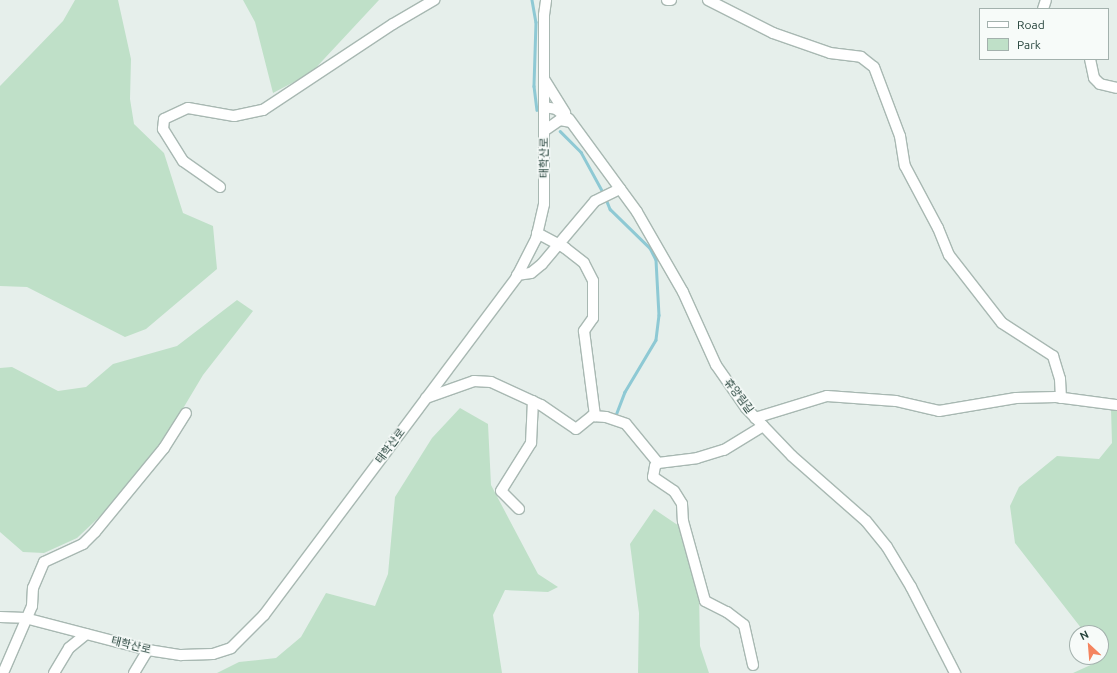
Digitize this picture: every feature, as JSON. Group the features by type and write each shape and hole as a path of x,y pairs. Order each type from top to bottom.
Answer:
{"street":[{"path":"220,187 183,161 163,129 164,119 188,108 234,116 263,110 393,24 434,0"},
{"name":"태학산로","path":"0,617 25,618 148,650 180,655 213,654 231,648 246,635 264,615 517,275 538,233 544,204 544,15 546,0"},
{"path":"708,0 773,33 830,54 861,57 874,67 900,136 904,166 949,255 1002,323 1053,356 1060,379 1061,398"},
{"path":"1090,60 1094,78 1100,84 1117,88"},
{"path":"544,78 570,122"},
{"name":"휴양림길","path":"544,106 556,109 570,122 620,189 663,255 716,365 755,418 866,521 887,547 911,587 955,673"},
{"path":"544,131 560,120 570,122"},
{"path":"517,275 530,273 559,245 598,200 620,189"},
{"path":"538,233 559,245 584,263 593,281 593,318 584,331 595,416"},
{"path":"426,398 474,381 491,382 533,401 576,429 592,416 626,424 658,463"},
{"path":"755,418 827,396 896,401 939,411 1016,398 1061,398 1117,405"},
{"path":"519,509 501,491 530,443 533,401"},
{"path":"3,673 25,618 32,606 37,573 44,562 83,544 91,536 164,448 186,413"},
{"path":"752,665 744,625 727,612 705,601 683,521 682,504 674,491 653,477 655,466 658,463 697,458 724,450 763,426"},
{"path":"54,673 69,648 86,634"},
{"path":"134,673 148,650"}],"green space":[{"path":"75,0 118,0 131,59 130,99 134,124 164,153 183,213 213,226 217,269 146,329 125,337 27,287 0,286 0,86 63,21"},
{"path":"243,0 379,0 311,73 273,93 255,22"},
{"path":"237,300 253,311 203,375 163,442 111,506 77,538 44,553 23,552 0,532 0,368 12,367 58,391 86,387 113,364 177,346"},
{"path":"460,408 488,424 491,485 538,574 558,587 548,592 505,590 493,615 502,673 217,673 239,662 276,658 301,637 326,593 375,606 388,574 395,497 432,438"},
{"path":"1111,409 1117,410 1117,673 1073,673 1091,665 1109,665 1109,625 1079,625 1015,543 1010,506 1019,487 1057,456 1099,459 1112,443"},
{"path":"654,509 682,528 699,593 700,646 709,673 638,673 639,613 630,544"}],"waterway":[{"path":"532,0 536,22 534,86 537,110"},
{"path":"560,131 581,152 604,194"},
{"path":"606,199 610,209 650,248 656,260 659,315 656,340 625,392 616,415"}]}
